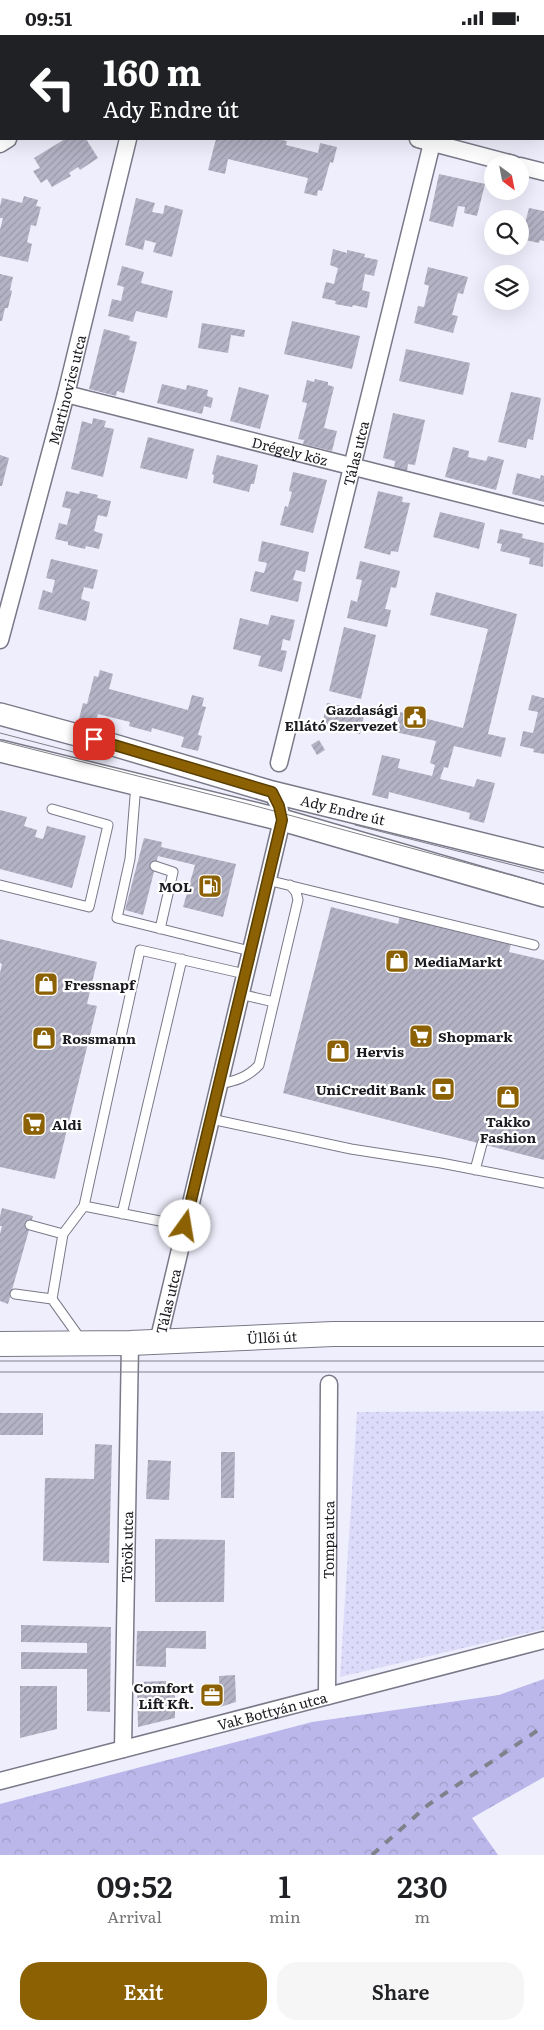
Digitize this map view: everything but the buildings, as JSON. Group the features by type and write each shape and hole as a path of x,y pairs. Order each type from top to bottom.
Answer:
{"main road":[{"name":"Üllői út","path":"0,1343 130,1343 333,1334 544,1334"}],"street":[{"name":"Martinovics utca","path":"0,640 66,394 128,140"},
{"path":"425,141 484,156"},
{"name":"Tálas utca","path":"279,763 352,466 425,141"},
{"path":"529,168 544,172"},
{"name":"Drégely köz","path":"66,394 544,515"},
{"name":"Ady Endre út","path":"0,714 272,792 544,859"},
{"name":"Ady Endre út","path":"0,751 282,820 544,896"},
{"path":"272,792 279,806 282,820"},
{"path":"282,820 286,814 305,799"},
{"name":"Tálas utca","path":"158,1342 282,820"},
{"name":"Török utca","path":"123,1749 130,1343"},
{"name":"Tompa utca","path":"327,1696 329,1384"},
{"name":"Vak Bottyán utca","path":"0,1781 544,1641"}],"lane":[{"path":"136,784 134,860 117,918 250,951"},
{"path":"0,885 89,907 108,825 52,809"},
{"path":"155,866 174,872 160,929"},
{"path":"268,880 534,945"},
{"path":"219,1084 242,1078 259,1065 298,900 296,892 290,885"},
{"path":"84,1343 52,1299 63,1234 84,1206 140,950 245,974"},
{"path":"122,1214 182,959"},
{"path":"240,994 274,1002"},
{"path":"211,1119 351,1149 544,1183"},
{"path":"475,1170 482,1144"},
{"path":"84,1206 185,1226"},
{"path":"30,1225 63,1234"},
{"path":"15,1294 52,1299"}],"shaded area":[{"path":"544,1411 544,1629 340,1677 357,1412"}],"green space":[{"path":"544,1679 544,1777 472,1818 498,1855 0,1855 0,1804 312,1722 499,1695"}],"tram line":[{"path":"0,733 77,753"},
{"path":"0,741 248,804 544,884"},
{"path":"355,825 544,873"},
{"path":"0,1361 544,1361"},
{"path":"0,1372 544,1372"}],"railway":[{"path":"372,1855 428,1805 544,1726"}],"place":[{"name":"Gazdasági Ellátó Szervezet","path":"415,717"},
{"name":"MOL","path":"210,886"},
{"name":"MediaMarkt","path":"397,961"},
{"name":"Fressnapf","path":"46,984"},
{"name":"Shopmark","path":"421,1036"},
{"name":"Rossmann","path":"44,1038"},
{"name":"Hervis","path":"338,1051"},
{"name":"UniCredit Bank","path":"443,1089"},
{"name":"Takko Fashion","path":"508,1097"},
{"name":"Aldi","path":"34,1124"},
{"name":"Comfort Lift Kft.","path":"212,1695"}],"route":[{"path":"94,739 272,792 281,812 282,820 185,1226"}]}
